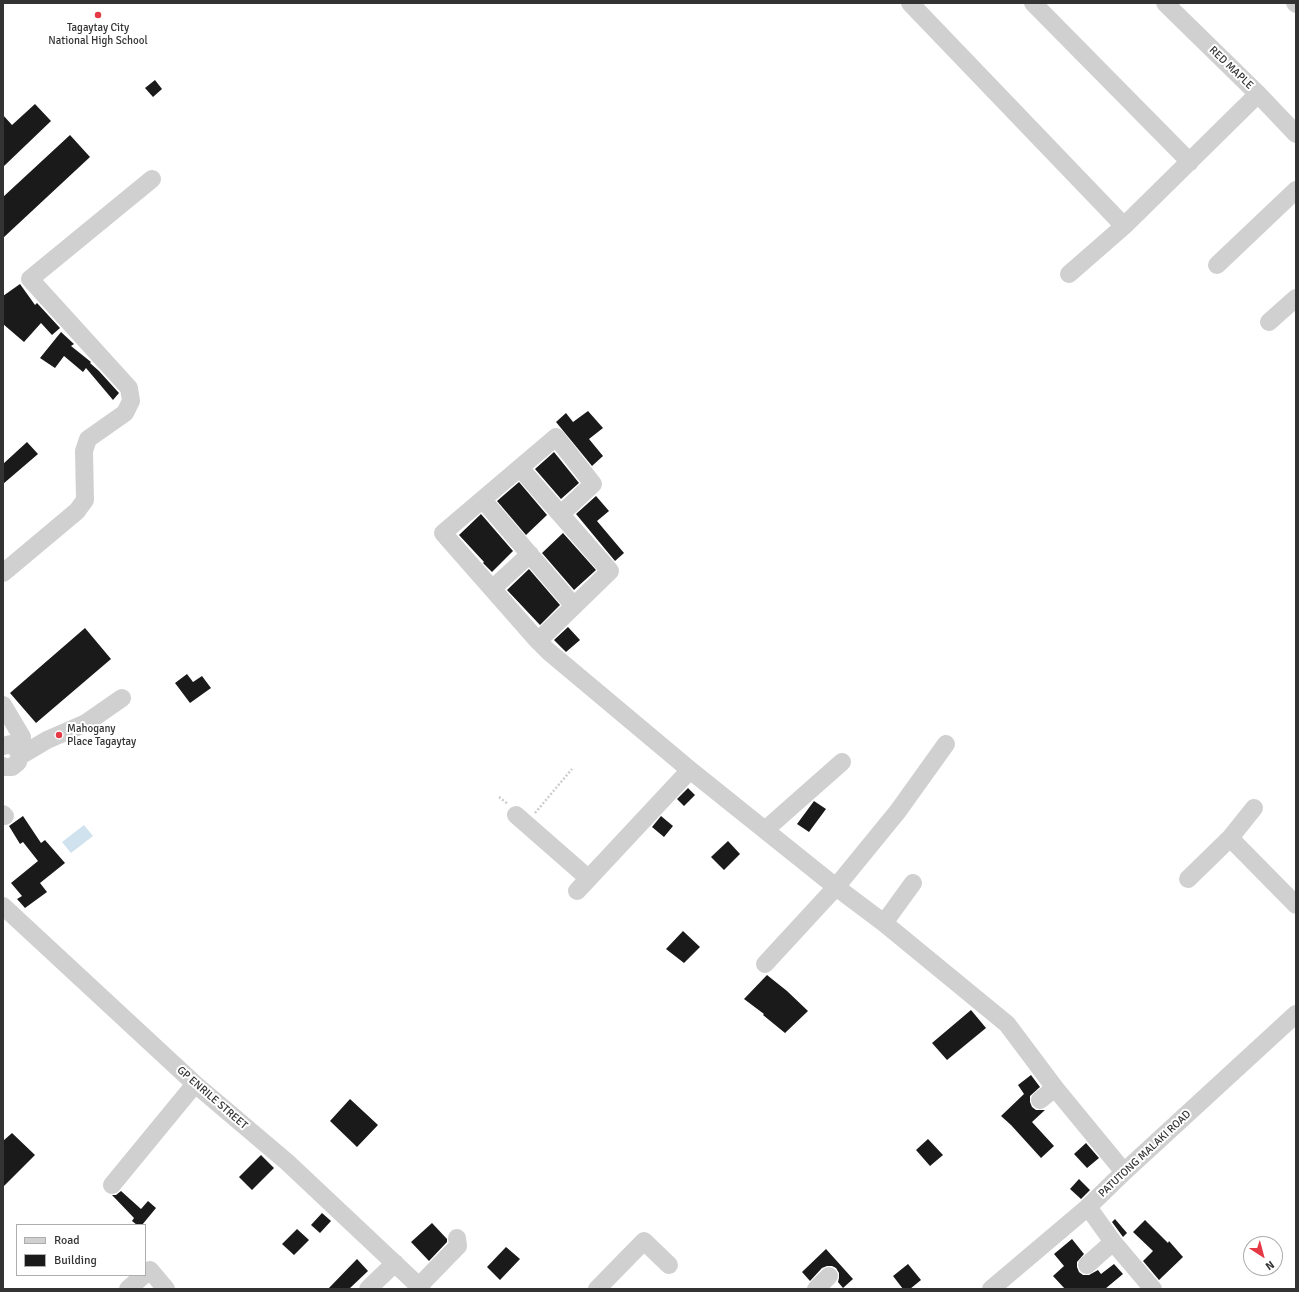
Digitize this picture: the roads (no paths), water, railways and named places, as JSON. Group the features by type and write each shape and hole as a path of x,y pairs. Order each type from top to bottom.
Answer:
{"street":[{"path":"910,3 1124,226"},
{"path":"1032,3 1190,162"},
{"name":"RED MAPLE","path":"1165,3 1258,94 1296,134"},
{"path":"1069,274 1124,226 1258,94"},
{"path":"3,573 77,511 85,500 84,451 88,439 125,413 131,401 129,388 30,279 152,179"},
{"path":"1217,264 1296,190"},
{"path":"1269,322 1296,298"},
{"path":"561,514 593,484 556,437 443,533 548,651 690,770 836,887 884,923 1007,1024 1056,1088 1124,1172"},
{"path":"520,468 610,572 538,641"},
{"path":"483,500 574,606"},
{"path":"492,589 530,554"},
{"path":"13,750 47,740 86,723 122,698"},
{"path":"3,705 22,737 13,750"},
{"path":"765,964 836,887 898,811 946,744"},
{"path":"3,766 12,767 18,762 13,750"},
{"path":"765,830 842,762"},
{"path":"520,819 582,884 690,770"},
{"path":"1188,879 1230,838 1254,808"},
{"path":"1230,838 1296,905"},
{"path":"884,923 913,883"},
{"name":"GP ENRILE STREET","path":"3,906 195,1084 287,1162 420,1287"},
{"name":"PATUTONG MALAKI ROAD","path":"991,1289 1088,1207 1296,1014"},
{"path":"112,1185 195,1084"},
{"path":"1040,1100 1056,1088"},
{"path":"1088,1207 1113,1242 1153,1289"},
{"path":"420,1287 458,1246 457,1238"},
{"path":"597,1289 644,1241 669,1266"},
{"path":"1087,1264 1113,1242"},
{"path":"368,1289 395,1262"},
{"path":"149,1271 166,1289"},
{"path":"128,1289 143,1276"},
{"path":"816,1289 829,1276"}],"water":[{"path":"84,825 93,836 71,853 62,842"}],"place":[{"name":"Tagaytay City National High School","path":"98,15"},
{"name":"Mahogany Place Tagaytay","path":"59,735"}]}
